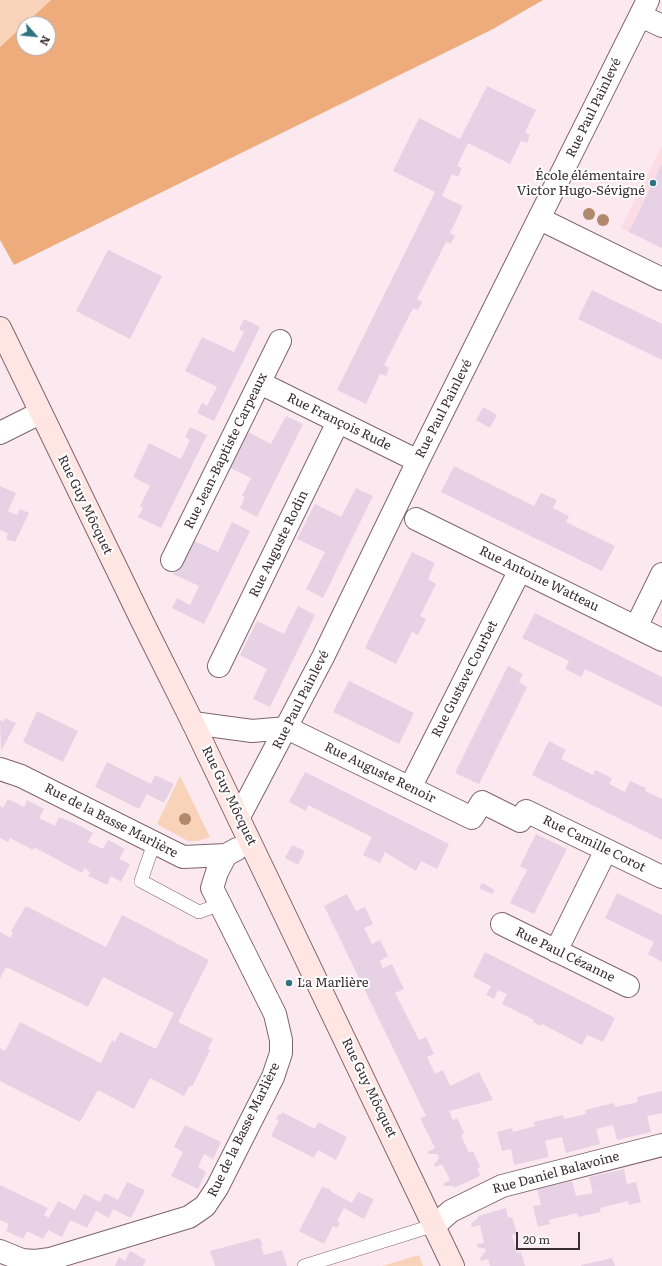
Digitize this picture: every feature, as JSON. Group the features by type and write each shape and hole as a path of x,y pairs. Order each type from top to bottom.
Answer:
{"street":[{"path":"644,8 662,26"},
{"name":"Rue Paul Painlevé","path":"239,817 287,728 418,461 644,8"},
{"path":"540,219 662,280"},
{"name":"Rue Guy Môcquet","path":"0,328 40,413 239,817 313,974 435,1225 453,1266"},
{"name":"Rue Jean-Baptiste Carpeaux","path":"172,560 280,341"},
{"name":"Rue François Rude","path":"260,383 418,461"},
{"path":"0,433 40,413"},
{"name":"Rue Auguste Rodin","path":"219,666 338,422"},
{"name":"Rue Antoine Watteau","path":"416,519 662,640"},
{"name":"Rue Gustave Courbet","path":"410,788 520,570"},
{"path":"636,627 662,574"},
{"path":"193,723 252,731 287,728"},
{"name":"Rue Auguste Renoir","path":"287,728 472,818 482,802 520,821 526,811"},
{"name":"Rue de la Basse Marlière","path":"0,769 21,776 183,857 226,855 251,842"},
{"name":"Rue Camille Corot","path":"526,811 662,877"},
{"path":"556,951 606,850"},
{"name":"Rue de la Basse Marlière","path":"0,1252 22,1260 34,1261 50,1259 189,1217 205,1206 212,1197 273,1077 281,1053 281,1040 275,1014 212,888 217,872 226,855"},
{"name":"Rue Paul Cézanne","path":"502,924 628,986"},
{"name":"Rue Daniel Balavoine","path":"435,1225 451,1211 502,1186 662,1145"}],"lane":[{"path":"154,843 141,881 199,912 221,904"},
{"path":"304,1266 435,1225"}],"shaded area":[{"path":"0,0 51,0 34,16 16,16 16,32 0,47"},
{"path":"51,0 543,0 493,29 14,265 0,240 0,47 16,32 16,56 56,56 56,16 34,16"},
{"name":"École élémentaire Victor Hugo-Sévigné","path":"662,146 662,248 621,228"},
{"path":"180,776 210,837 198,841 188,841 157,824"},
{"path":"419,1255 423,1266 382,1266"}],"building":[{"path":"487,86 536,110 525,132 530,135 527,143 521,141 510,164 468,143 457,166 462,168 458,177 452,174 442,196 463,206 450,233 455,236 451,244 446,242 417,299 422,302 418,310 413,308 384,365 389,368 386,376 380,374 366,404 337,390 435,192 393,171 419,118 460,139"},
{"name":"École élémentaire Victor Hugo-Sévigné","path":"662,164 662,248 629,232"},
{"path":"108,250 162,276 130,339 76,311"},
{"path":"592,290 662,324 662,360 578,319"},
{"path":"244,319 260,327 214,421 197,413 202,403 207,406 217,387 185,371 202,337 234,352 244,332 239,329"},
{"path":"483,407 497,415 490,428 476,420"},
{"path":"286,416 303,424 257,517 240,508 245,497 242,496 251,478 226,466 244,430 271,444"},
{"path":"190,427 207,435 161,528 138,517 143,508 140,506 150,486 133,477 149,443 181,459 190,440 185,437"},
{"path":"454,466 534,506 541,493 557,500 553,508 569,516 566,522 615,546 602,571 441,492"},
{"path":"0,486 16,493 8,511 17,515 20,509 29,513 15,542 6,539 8,533 0,530"},
{"path":"356,488 373,496 323,598 306,589 325,552 297,539 315,504 341,517"},
{"path":"232,522 250,531 204,624 172,608 177,598 190,605 199,586 173,574 190,539 218,552"},
{"path":"412,552 435,563 428,579 436,584 420,616 426,619 418,635 412,632 396,664 365,648"},
{"path":"298,606 315,615 270,707 253,699 267,669 240,655 257,621 284,634"},
{"path":"535,613 662,677 662,707 585,669 581,677 565,669 569,661 522,638"},
{"path":"508,666 523,674 519,682 527,687 479,784 455,773"},
{"path":"349,681 414,713 399,744 333,712"},
{"path":"37,711 78,731 63,762 23,742"},
{"path":"5,718 16,723 1,751 0,720 3,722"},
{"path":"549,741 566,750 561,759 593,775 595,770 612,778 609,784 625,792 630,781 646,788 645,791 662,799 662,840 532,775"},
{"path":"107,762 151,784 155,775 174,784 164,803 147,794 139,809 95,787"},
{"path":"305,772 449,844 437,869 421,861 416,871 385,852 380,863 363,855 372,837 308,805 306,811 289,802"},
{"path":"8,799 24,807 27,800 44,809 39,818 55,826 59,817 76,824 93,833 88,842 103,849 108,840 125,849 119,859 130,864 121,882 111,876 107,885 88,876 90,872 84,868 82,873 34,847 33,850 10,838 8,842 0,838 0,806 3,808"},
{"path":"536,834 567,849 534,914 510,903 527,870 520,866"},
{"path":"292,845 305,851 298,865 285,858"},
{"path":"482,883 495,890 492,894 479,888"},
{"path":"617,893 662,915 662,962 648,954 654,942 605,918"},
{"path":"347,894 356,911 365,907 373,924 364,928 372,944 380,940 388,956 380,961 383,968 392,964 404,989 395,993 419,1040 426,1037 434,1054 427,1057 435,1074 443,1070 450,1086 479,1072 493,1100 449,1111 453,1120 457,1118 464,1133 461,1135 469,1153 473,1151 480,1167 477,1168 480,1176 454,1188 453,1186 444,1186 443,1184 450,1180 442,1164 435,1167 434,1165 439,1158 438,1154 429,1154 427,1152 435,1148 420,1118 426,1116 324,906"},
{"path":"26,906 106,947 122,915 209,960 178,1022 213,1039 208,1049 210,1050 192,1087 190,1085 184,1096 150,1078 134,1109 98,1090 80,1122 0,1081 0,1048 5,1051 20,1022 101,1063 112,1040 115,1042 120,1032 156,1049 174,1013 103,977 88,1007 6,967 0,979 0,932 11,938 13,932 11,931"},
{"path":"485,952 615,1018 603,1042 587,1035 582,1045 542,1024 541,1026 533,1022 534,1020 502,1004 507,994 498,990 494,999 486,995 491,986 473,977"},
{"path":"662,1091 662,1113 647,1116 651,1132 617,1140 613,1125 596,1129 600,1144 566,1153 562,1137 553,1139 545,1141 549,1157 514,1165 511,1149 502,1151 497,1132 512,1128 513,1132 535,1126 534,1122 563,1115 564,1119 586,1114 585,1110 614,1103 615,1107 638,1102 637,1097"},
{"path":"282,1112 315,1129 318,1122 347,1137 336,1160 318,1150 314,1158 271,1136 279,1120 276,1119"},
{"path":"185,1125 221,1142 213,1159 204,1154 198,1167 206,1172 198,1189 171,1176 183,1152 174,1147"},
{"path":"624,1169 627,1184 636,1182 641,1202 629,1205 628,1201 600,1208 601,1212 578,1217 577,1213 549,1220 550,1224 538,1227 533,1206 541,1205 537,1189 572,1181 576,1196 593,1193 589,1177"},
{"path":"127,1182 145,1190 131,1218 113,1209 109,1218 96,1211 87,1228 70,1220 62,1237 48,1230 43,1239 27,1231 23,1239 6,1231 9,1224 0,1220 0,1185 48,1208 44,1215 49,1218 58,1201 75,1210 84,1194 100,1202 105,1193 118,1200"},
{"path":"322,1187 331,1189 330,1191 352,1203 358,1192 374,1199 364,1219 344,1208 337,1221 340,1223 337,1228 333,1226 324,1244 299,1231"},
{"path":"506,1208 508,1218 512,1217 517,1234 512,1235 517,1253 521,1252 525,1266 490,1266 488,1259 481,1261 480,1258 486,1249 477,1247 477,1244 484,1243 480,1225 472,1227 471,1224 478,1218 478,1216"},
{"path":"259,1238 263,1245 261,1245 264,1255 282,1250 287,1266 215,1266 210,1251"},
{"path":"130,1251 146,1260 143,1266 115,1266 119,1257 125,1261"},
{"path":"612,1258 615,1266 581,1266 581,1265"}],"place":[{"name":"École élémentaire Victor Hugo-Sévigné","path":"653,183"},
{"name":"La Marlière","path":"289,983"}]}
